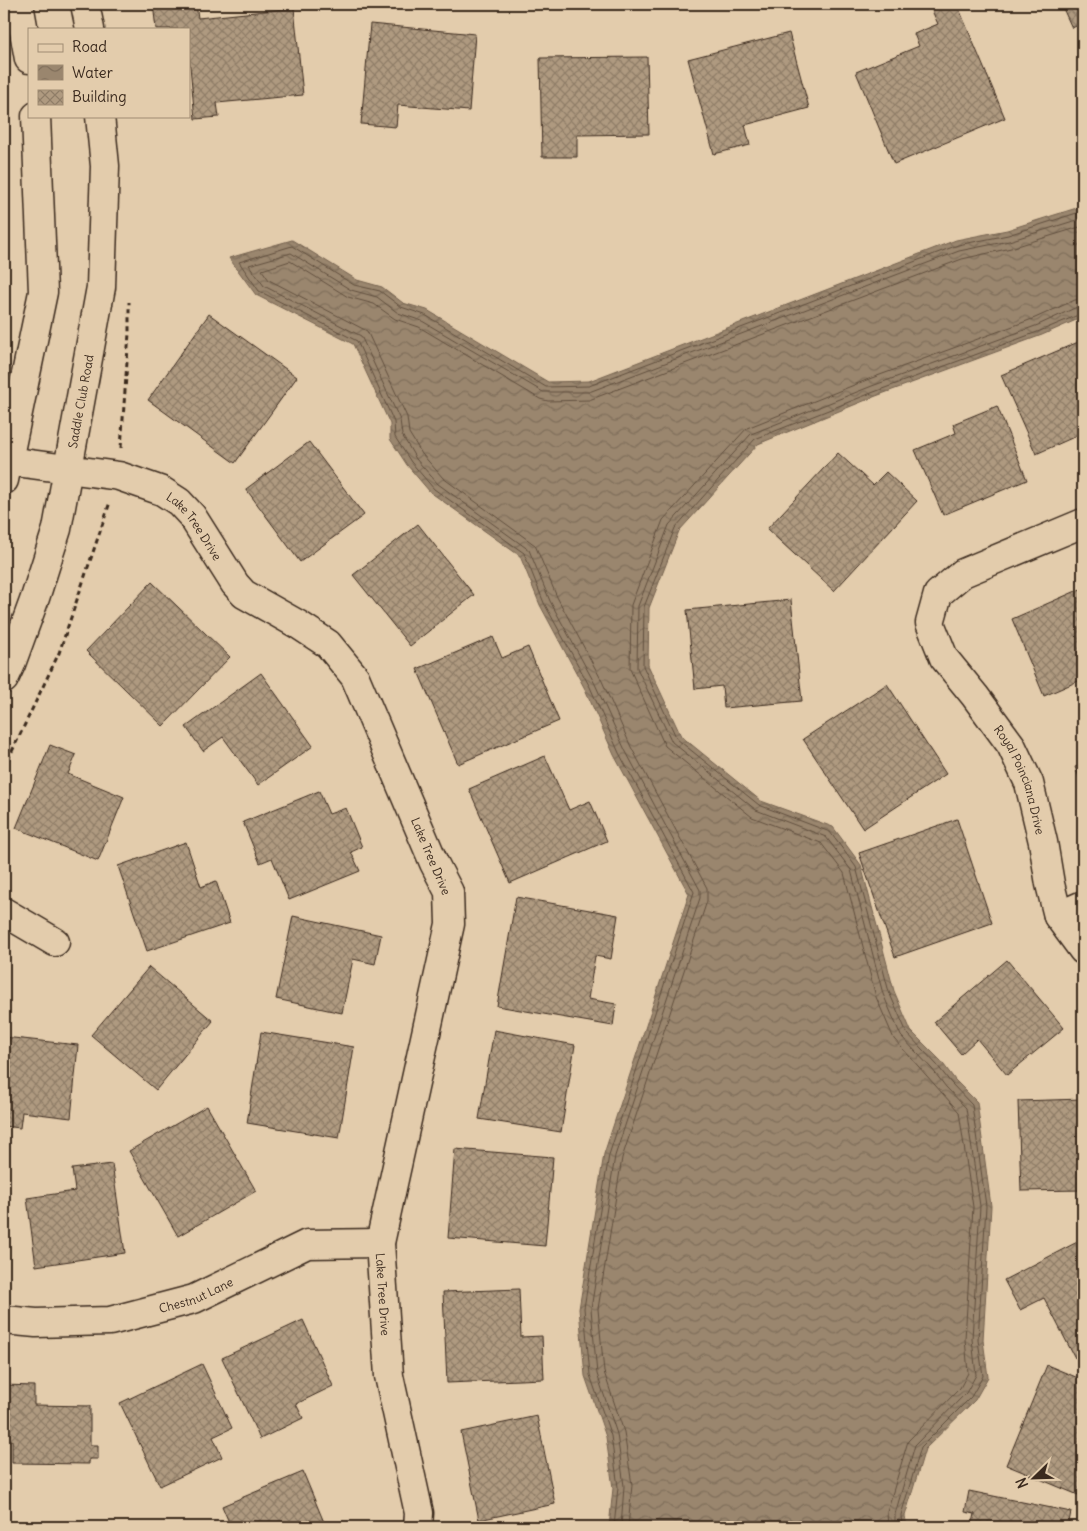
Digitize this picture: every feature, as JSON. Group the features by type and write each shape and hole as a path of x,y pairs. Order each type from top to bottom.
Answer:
{"street":[{"path":"19,4 28,54"},
{"path":"85,4 90,28"},
{"path":"6,471 43,292 36,118"},
{"name":"Saddle Club Road","path":"6,667 35,598 57,529 101,288 105,166 100,118"},
{"name":"Lake Tree Drive","path":"6,471 68,469 118,476 162,491 179,502 192,516 234,584 244,594 328,644 355,677 434,863 449,892 450,924 380,1243 389,1376 419,1513 418,1527"},
{"name":"Royal Poinciana Drive","path":"1083,523 964,573 938,594 930,623 944,658 975,696 1011,746 1029,783 1058,916 1083,950"},
{"path":"1058,916 1083,905"},
{"path":"4,912 54,942"},
{"name":"Chestnut Lane","path":"4,1320 36,1323 110,1322 194,1299 307,1244 380,1243"}],"path":[{"path":"4,768 59,652 118,476"}],"water":[{"path":"1083,206 1083,317 1042,335 876,396 758,444 679,531 649,608 648,665 681,736 761,801 833,827 861,865 894,991 911,1031 941,1061 955,1080 977,1102 991,1206 983,1340 988,1377 975,1400 925,1449 905,1516 907,1527 609,1527 613,1488 606,1437 585,1376 579,1309 604,1154 689,894 614,755 585,689 540,605 520,556 430,492 407,465 390,439 390,424 353,344 256,295 229,258 292,240 357,280 382,287 403,303 427,310 548,382 589,381 956,240 1007,230"}],"building":[{"path":"153,4 196,4 198,18 294,8 303,95 217,103 219,117 195,119 190,66 190,28 156,28"},
{"path":"929,4 957,4 1005,118 894,164 856,72 919,46 914,34 938,24"},
{"path":"1061,4 1083,4 1083,23 1072,28"},
{"path":"370,24 475,34 469,111 398,105 396,127 361,124"},
{"path":"789,33 809,108 745,125 750,145 714,154 688,59"},
{"path":"647,57 649,134 577,135 577,157 542,157 540,58"},
{"path":"209,314 297,377 235,463 148,400"},
{"path":"1083,340 1083,433 1036,454 1001,375"},
{"path":"997,406 1027,480 943,515 915,450 956,433 953,424"},
{"path":"309,442 364,515 300,562 246,489"},
{"path":"838,453 873,485 886,472 917,501 834,591 767,529"},
{"path":"418,524 474,595 410,646 353,575"},
{"path":"152,582 230,657 163,726 86,651"},
{"path":"1083,588 1083,679 1044,696 1012,619"},
{"path":"791,600 802,701 724,708 722,686 695,689 687,610"},
{"path":"493,637 502,658 528,647 559,721 458,764 417,669"},
{"path":"261,673 313,746 258,785 223,737 203,751 186,727"},
{"path":"887,684 946,774 863,829 803,739"},
{"path":"50,745 76,755 68,774 124,797 98,861 16,828"},
{"path":"545,756 569,810 590,801 607,841 510,883 469,789"},
{"path":"1083,764 1083,787 1075,767"},
{"path":"319,791 329,814 346,808 362,847 351,852 360,871 289,900 272,858 260,863 243,822"},
{"path":"957,819 992,923 895,957 859,853"},
{"path":"186,842 201,887 216,881 230,923 147,951 118,866"},
{"path":"516,897 618,915 611,959 595,956 588,999 616,1004 613,1026 497,1006"},
{"path":"293,916 381,935 375,964 353,959 342,1013 276,999"},
{"path":"1007,960 1064,1028 1007,1075 977,1039 961,1054 934,1022"},
{"path":"149,967 213,1021 156,1090 91,1035"},
{"path":"494,1030 575,1045 561,1132 479,1119"},
{"path":"261,1032 354,1047 339,1138 247,1123"},
{"path":"4,1037 78,1045 71,1118 22,1112 20,1128 4,1126"},
{"path":"1083,1099 1083,1190 1021,1191 1018,1101"},
{"path":"207,1106 256,1191 178,1236 129,1151"},
{"path":"455,1149 553,1157 545,1246 448,1238"},
{"path":"112,1164 125,1253 36,1266 27,1198 75,1191 72,1169"},
{"path":"1083,1239 1083,1354 1075,1358 1044,1298 1020,1310 1004,1280"},
{"path":"519,1289 521,1337 542,1336 544,1379 447,1383 443,1292"},
{"path":"303,1320 333,1386 296,1404 303,1418 260,1439 222,1358"},
{"path":"202,1364 232,1428 213,1437 222,1457 160,1486 120,1403"},
{"path":"1047,1365 1083,1380 1083,1497 1006,1465"},
{"path":"4,1385 34,1386 34,1405 90,1406 90,1445 98,1445 98,1459 89,1459 89,1464 12,1463 12,1440 4,1440 6,1413 4,1413"},
{"path":"537,1416 555,1504 479,1520 461,1432"},
{"path":"303,1472 326,1527 231,1527 222,1506"},
{"path":"969,1491 1071,1512 1068,1527 972,1527 975,1514 965,1512"}]}
